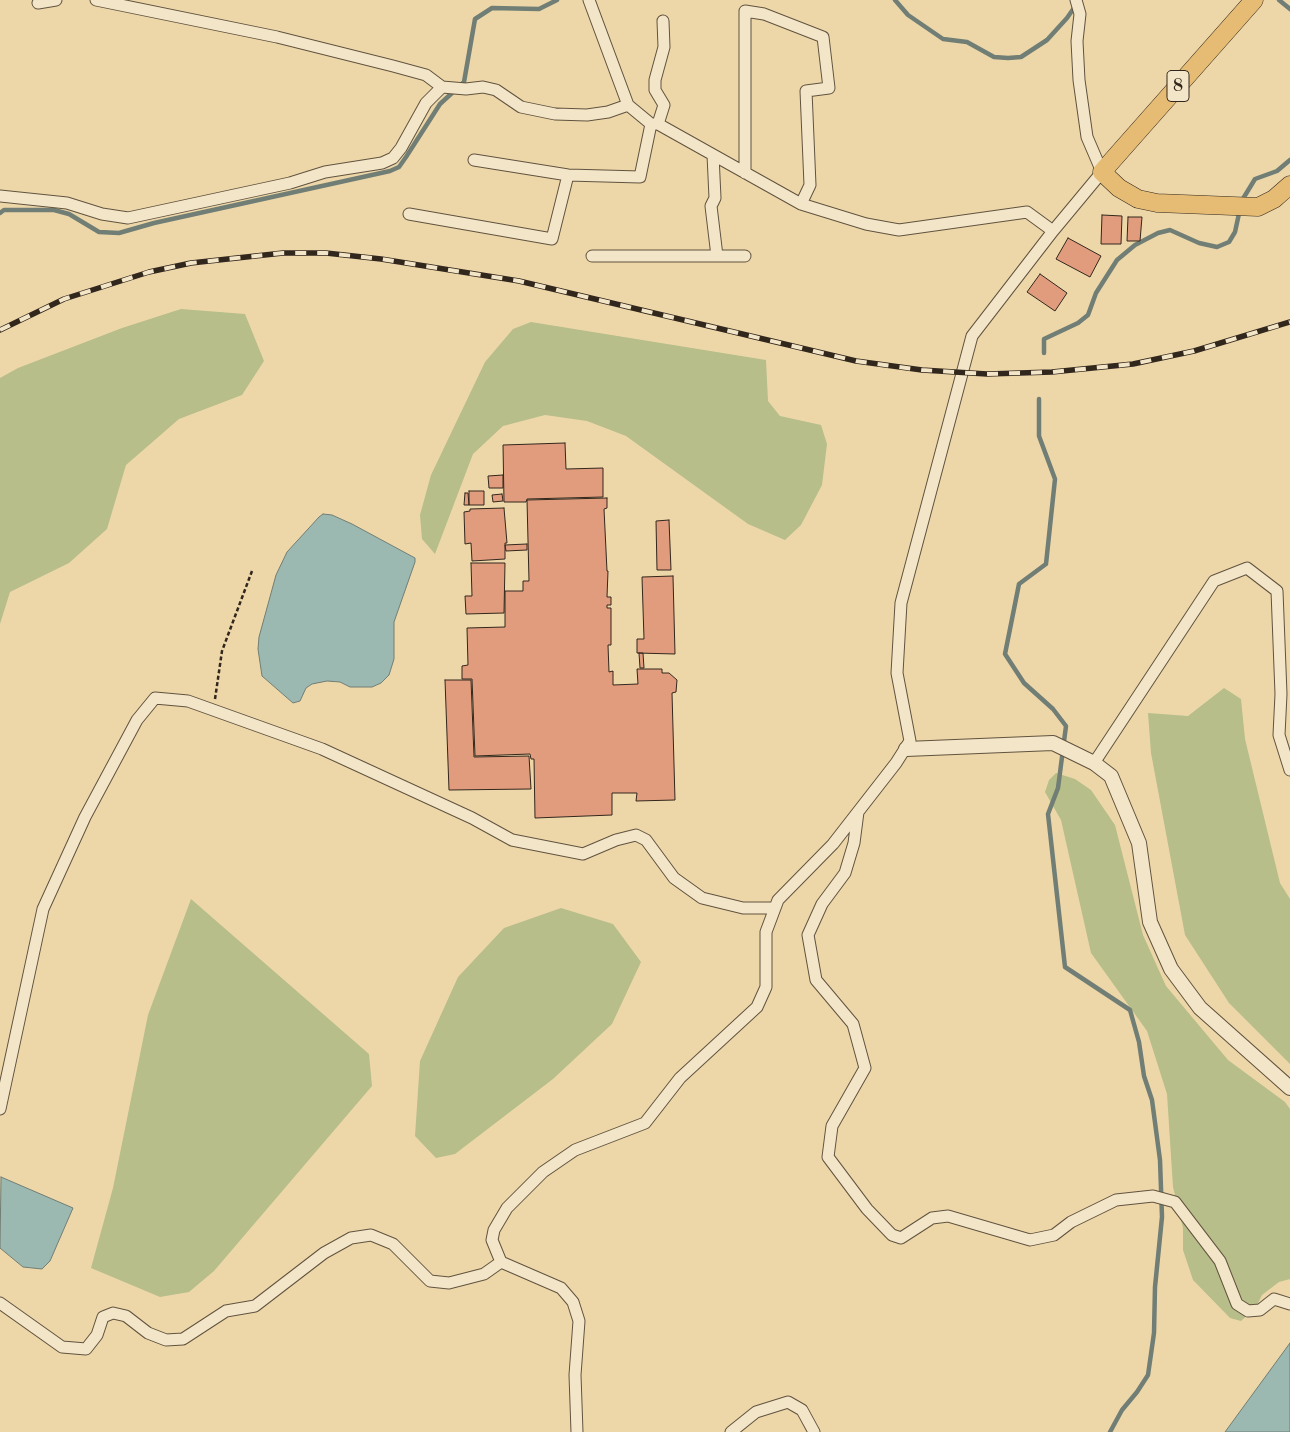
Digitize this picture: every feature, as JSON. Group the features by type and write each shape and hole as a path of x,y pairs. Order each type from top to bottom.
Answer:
{"main road":[{"name":"8","path":"1102,172 1254,0"},
{"path":"1102,172 1119,188 1138,199 1157,203 1258,207 1274,198 1290,185"}],"street":[{"path":"38,3 56,0"},
{"path":"96,0 277,37 426,75 445,87 466,89 483,87 496,90 521,107 555,114 588,115 608,112 628,105"},
{"path":"589,0 628,105 654,124 801,204 866,224 899,230 1027,212 1053,230"},
{"path":"577,1432 575,1375 579,1321 573,1302 561,1288 500,1262 492,1240 507,1208 543,1172 575,1150 645,1123 680,1078 758,1007 766,987 766,932 778,900 832,844 906,749 910,741 897,674 900,603 972,336 1053,230 1102,172 1087,136 1079,80 1077,41 1080,14 1076,0"},
{"path":"745,173 745,11 764,14 823,37 829,88 806,90 810,185 801,204"},
{"path":"474,160 568,175 640,177 654,124 664,105 655,90 655,80 664,47 663,21"},
{"path":"0,196 67,203 102,214 128,218 290,184 325,172 382,163 393,158 401,148 426,103 445,87"},
{"path":"713,155 715,198 711,206 716,256"},
{"path":"409,214 552,239 568,175"},
{"path":"592,256 745,256"},
{"path":"1094,763 1214,581 1247,568 1277,591 1281,694 1279,735 1290,770"},
{"path":"0,1108 43,909 85,818 137,720 155,698 188,701 322,749 472,818 512,840 583,854 616,840 636,835 646,840 674,878 702,898 743,908 775,908"},
{"path":"906,749 1052,743 1094,763 1111,776 1139,844 1150,922 1171,969 1200,1008 1290,1088"},
{"path":"858,811 854,843 845,873 822,904 808,935 816,980 853,1024 865,1068 832,1126 828,1157 867,1209 892,1235 901,1238 932,1218 948,1216 1030,1240 1054,1235 1071,1222 1116,1200 1153,1196 1175,1202 1220,1261 1237,1304 1248,1311 1260,1310 1274,1299 1290,1304"},
{"path":"0,1303 62,1348 86,1349 97,1335 103,1317 113,1313 126,1316 148,1333 166,1340 183,1339 226,1311 255,1306 324,1253 351,1238 371,1235 393,1244 430,1281 449,1283 484,1274 500,1262"},
{"path":"731,1432 756,1412 788,1402 802,1410 814,1432"}],"path":[{"path":"213,710 222,651 252,571"}],"green space":[{"path":"181,309 245,314 264,361 242,395 179,419 126,465 107,529 69,563 10,592 0,624 0,378 18,368 122,328"},
{"path":"531,322 766,360 768,401 780,416 821,425 827,444 822,485 801,525 785,540 748,524 626,436 587,421 545,415 503,426 473,454 435,554 422,539 420,515 431,475 485,362 513,329"},
{"path":"1224,688 1241,699 1245,739 1280,883 1290,899 1290,1064 1229,1003 1185,935 1151,753 1148,713 1188,716"},
{"path":"1056,773 1075,779 1091,790 1115,825 1143,935 1166,986 1228,1060 1285,1102 1290,1109 1290,1279 1279,1282 1262,1295 1256,1307 1241,1321 1230,1318 1193,1280 1183,1250 1183,1228 1173,1187 1167,1094 1147,1031 1091,953 1061,820 1045,792 1049,780"},
{"path":"191,899 369,1054 372,1086 214,1271 189,1292 160,1297 91,1268 113,1188 148,1015"},
{"path":"561,908 613,924 641,962 612,1024 553,1079 455,1154 436,1158 415,1136 420,1061 458,977 504,928"}],"water":[{"path":"323,514 332,515 352,524 415,558 415,562 394,622 394,659 389,675 381,683 372,687 350,687 340,682 327,681 312,684 306,688 300,701 293,703 262,676 258,649 259,637 276,575 287,552"},
{"path":"1,1177 73,1208 50,1261 42,1269 23,1267 0,1248"},
{"path":"1290,1343 1290,1432 1225,1432"}],"building":[{"path":"1102,215 1122,216 1121,244 1101,244"},
{"path":"1128,217 1142,217 1140,241 1127,241"},
{"path":"1068,238 1101,256 1090,277 1056,259"},
{"path":"1040,274 1067,293 1055,311 1027,292"},
{"path":"565,443 566,469 603,468 603,497 527,499 526,502 504,502 503,445"},
{"path":"503,475 503,488 489,488 488,476"},
{"path":"469,491 484,491 484,505 469,505"},
{"path":"465,493 468,493 469,505 464,505"},
{"path":"502,494 503,501 493,502 492,495"},
{"path":"607,498 607,508 604,509 608,571 607,597 611,597 611,605 607,605 607,608 611,608 611,645 608,645 609,672 613,671 613,685 638,684 637,669 662,669 662,673 669,673 677,680 676,692 672,693 675,800 636,801 637,793 612,793 612,815 535,818 534,759 531,759 530,754 475,756 472,679 462,679 462,666 468,665 467,628 505,627 505,591 523,591 523,581 529,581 527,500"},
{"path":"504,508 507,543 505,543 505,559 472,561 471,543 465,544 464,512 470,511 470,509"},
{"path":"669,520 671,570 657,570 656,521"},
{"path":"527,544 527,550 506,551 505,545"},
{"path":"471,563 505,563 504,613 466,614 465,596 472,596"},
{"path":"673,576 675,654 637,653 637,639 644,639 642,577"},
{"path":"639,653 643,653 644,668 640,668"},
{"path":"445,680 471,680 474,757 529,756 531,789 449,790"}],"waterway":[{"path":"0,213 4,210 54,210 69,214 99,232 119,233 154,223 390,171 399,167 440,104 464,82 475,19 492,8 539,9 557,0"},
{"path":"895,0 908,15 943,39 967,42 994,57 1008,58 1021,57 1047,40 1076,5"},
{"path":"1279,0 1290,9"},
{"path":"1241,202 1255,179 1277,171 1290,160"},
{"path":"1044,353 1044,339 1078,323 1088,315 1096,293 1117,260 1135,245 1158,233 1170,230 1199,243 1217,247 1229,242 1235,232 1240,209"},
{"path":"1039,399 1039,436 1055,479 1046,564 1019,584 1005,654 1024,683 1053,709 1066,726 1058,788 1048,814 1065,967 1130,1010 1139,1042 1144,1076 1152,1100 1160,1160 1162,1217 1155,1287 1154,1333 1148,1375 1122,1410 1110,1432"}],"railway":[{"path":"0,330 64,299 149,272 191,263 283,253 326,253 381,259 519,281 856,361 922,370 987,374 1052,372 1133,364 1194,351 1290,322"}]}
